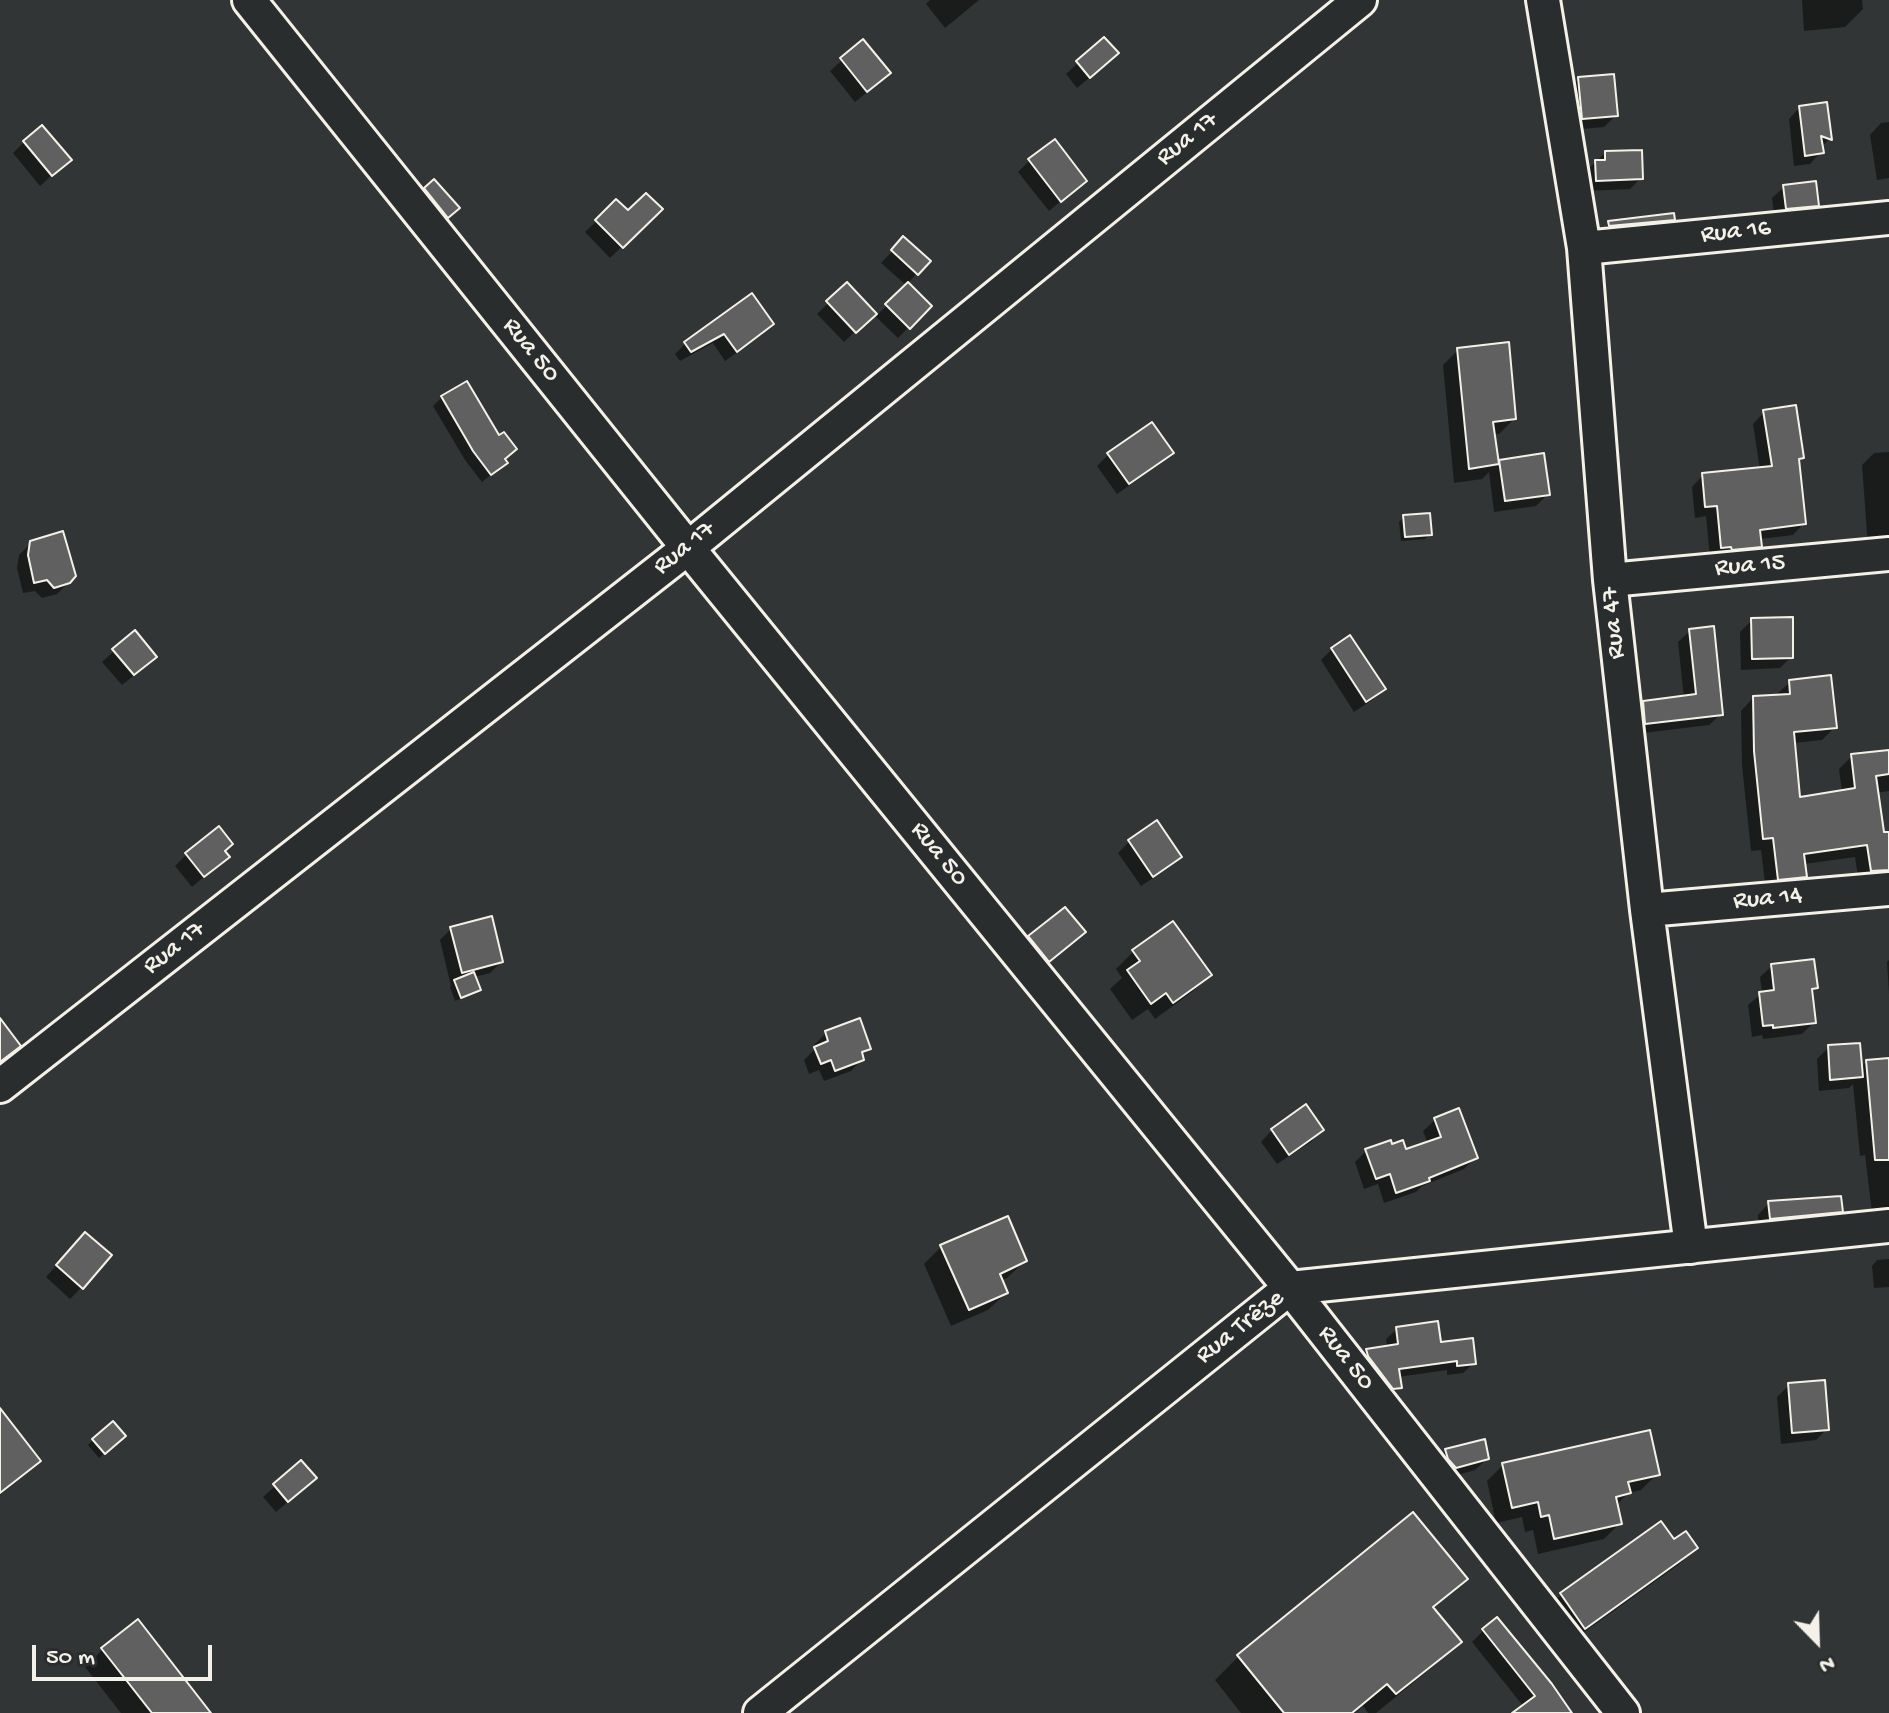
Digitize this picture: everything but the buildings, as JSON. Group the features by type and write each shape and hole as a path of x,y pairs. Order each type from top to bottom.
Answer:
{"street":[{"name":"Rua 50","path":"249,0 688,548 1290,1288 1623,1713"},
{"name":"Rua 17","path":"0,1086 688,548 1360,0"},
{"name":"Rua 47","path":"1543,0 1584,248 1610,580 1647,910 1691,1247"},
{"name":"Rua 16","path":"1584,248 1889,218"},
{"name":"Rua 15","path":"1610,580 1889,554"},
{"name":"Rua 14","path":"1647,910 1889,889"},
{"name":"Rua Trêze","path":"760,1713 1290,1288 1889,1226"}]}
